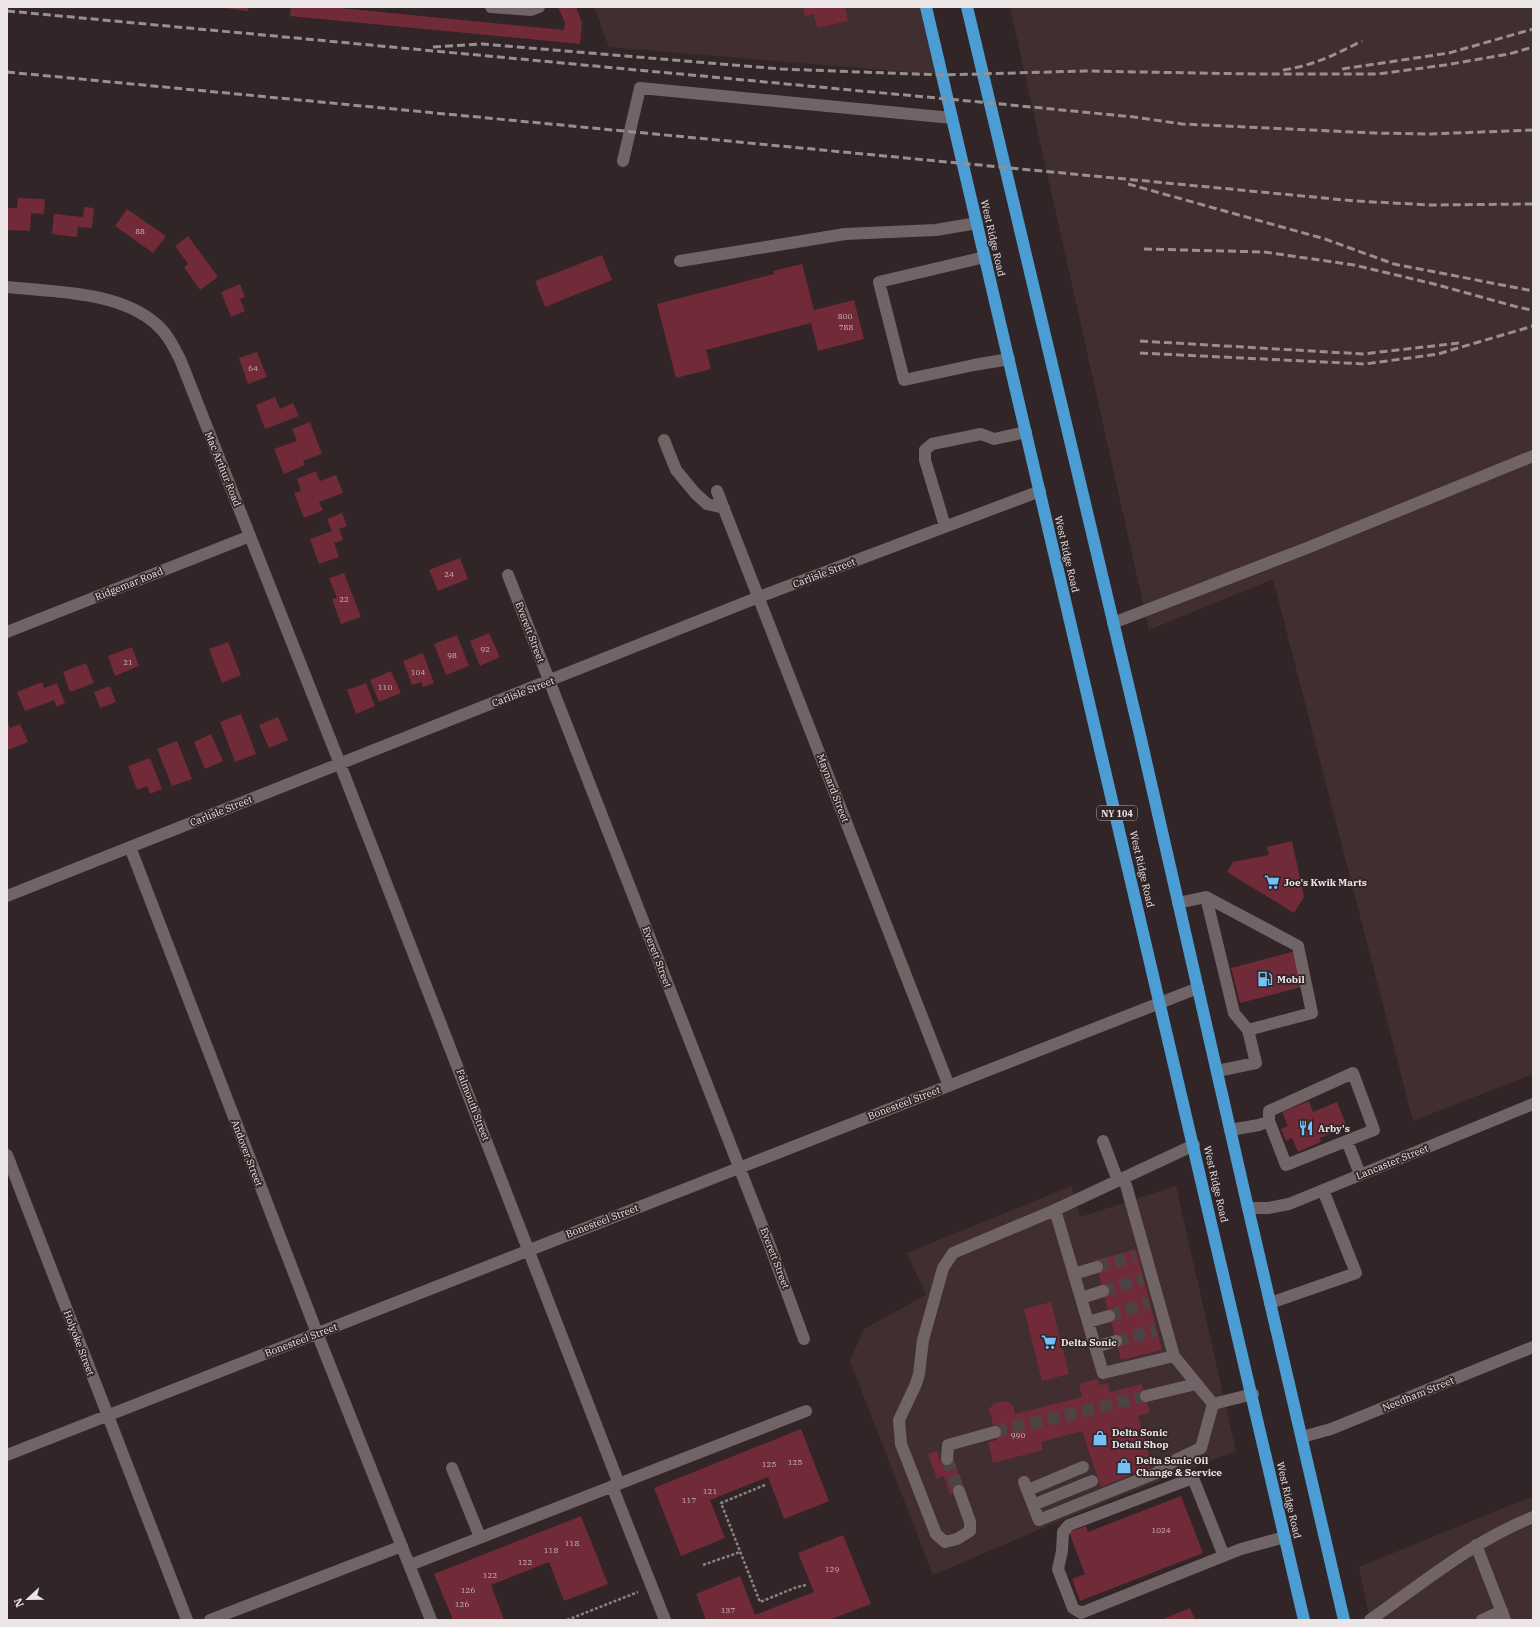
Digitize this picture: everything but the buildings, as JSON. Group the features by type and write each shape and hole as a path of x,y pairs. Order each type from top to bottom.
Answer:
{"highway":[{"name":"West Ridge Road","path":"926,7 1162,1002 1304,1620"},
{"path":"967,7 1113,623 1344,1620"}],"street":[{"path":"491,7 531,10 539,7"},
{"path":"623,161 640,88 952,118"},
{"path":"680,261 845,234 936,230 977,223"},
{"path":"985,257 879,282 904,380 1009,359"},
{"name":"Mac Arthur Road","path":"7,287 98,297 122,303 140,312 157,324 170,339 180,359 340,764"},
{"path":"945,526 925,460 925,450 932,444 981,434 994,439 1026,432"},
{"path":"664,440 676,470 695,493 707,504 724,508"},
{"path":"1113,623 1314,545 1533,456"},
{"name":"Maynard Street","path":"718,491 949,1086"},
{"name":"Carlisle Street","path":"7,896 759,597 1040,491"},
{"name":"Ridgemar Road","path":"7,632 250,536"},
{"name":"Everett Street","path":"508,575 780,1271 804,1339"},
{"name":"Falmouth Street","path":"340,764 604,1447 615,1485 665,1620"},
{"name":"Andover Street","path":"130,847 317,1333 431,1620"},
{"path":"1206,897 1234,1013 1248,1030 1256,1063 1217,1071"},
{"path":"1178,903 1206,897 1298,946 1312,1013 1248,1030"},
{"name":"Bonesteel Street","path":"7,1455 1198,988"},
{"path":"1352,1073 1374,1130 1286,1165 1268,1121 1269,1111 1352,1073"},
{"name":"Lancaster Street","path":"1248,1208 1268,1208 1280,1206 1323,1190 1533,1104"},
{"path":"1230,1130 1258,1125 1268,1121"},
{"path":"1103,1141 1121,1180 1161,1328 1174,1356 1213,1404"},
{"path":"1347,1141 1360,1174"},
{"path":"959,1491 970,1522 970,1531 957,1539 945,1542 936,1534 927,1513 903,1450 899,1427 899,1420 919,1374 923,1340 943,1268 953,1253 1055,1210 1194,1145"},
{"name":"Holyoke Street","path":"7,1155 187,1620"},
{"path":"1270,1303 1356,1273 1323,1190"},
{"path":"1055,1210 1103,1373 1174,1356"},
{"path":"1074,1274 1097,1268"},
{"path":"1081,1298 1103,1291"},
{"path":"1088,1322 1109,1316"},
{"path":"1095,1347 1116,1341"},
{"name":"Needham Street","path":"1302,1437 1331,1429 1533,1347"},
{"path":"1146,1396 1196,1384"},
{"path":"1213,1404 1253,1394"},
{"path":"1083,1467 1026,1486 1039,1520 1156,1473 1176,1460 1201,1448 1213,1404"},
{"path":"410,1565 806,1411"},
{"path":"947,1459 948,1444 995,1432"},
{"path":"452,1468 480,1537"},
{"path":"1224,1556 1193,1478 1070,1525 1063,1532 1062,1551 1058,1569 1073,1608 1081,1613 1224,1556 1241,1549 1285,1537"},
{"path":"1033,1505 1092,1481"},
{"path":"1370,1620 1476,1545 1499,1532 1533,1517"},
{"path":"1476,1545 1504,1616 1482,1620"},
{"path":"210,1620 402,1546"}],"path":[{"path":"766,1485 721,1503 740,1552 760,1602 797,1587 806,1585"},
{"path":"703,1565 740,1552"},
{"path":"567,1620 652,1587"}],"shaded area":[{"path":"594,7 926,7 942,75 609,47"},
{"path":"1010,7 1533,7 1533,1074 1413,1121 1273,579 1149,630"},
{"name":"Delta Sonic","path":"1071,1186 1080,1217 1176,1186 1236,1451 1076,1514 933,1575 850,1361 864,1329 926,1295 907,1253"},
{"path":"1533,1496 1533,1620 1370,1620 1359,1567"}],"tunnel":[{"path":"1097,1267 1135,1256"},
{"path":"1103,1291 1143,1279"},
{"path":"1109,1316 1149,1303"},
{"path":"1116,1341 1156,1330"},
{"path":"995,1432 1146,1396"},
{"path":"947,1459 959,1491"}],"railway":[{"path":"7,11 990,103 1134,117 1182,124 1374,133 1430,134 1533,130"},
{"path":"1342,69 1449,53 1533,29"},
{"path":"1283,70 1315,62 1362,41"},
{"path":"433,47 482,44 781,69 942,75 1085,71 1255,74 1378,74 1445,65 1509,54 1533,47"},
{"path":"7,72 1355,201 1431,205 1533,204"},
{"path":"1128,184 1325,239 1394,264 1533,291"},
{"path":"1144,249 1264,252 1354,265 1533,310"},
{"path":"1140,353 1365,364 1438,354 1533,326"},
{"path":"1140,341 1363,354 1459,343"}],"place":[{"name":"Joe's Kwik Marts","path":"1272,882"},
{"name":"Mobil","path":"1265,979"},
{"name":"Arby's","path":"1306,1128"},
{"name":"Delta Sonic","path":"1049,1342"},
{"name":"Delta Sonic Detail Shop","path":"1100,1438"},
{"name":"Delta Sonic Oil Change & Service","path":"1124,1466"}]}
